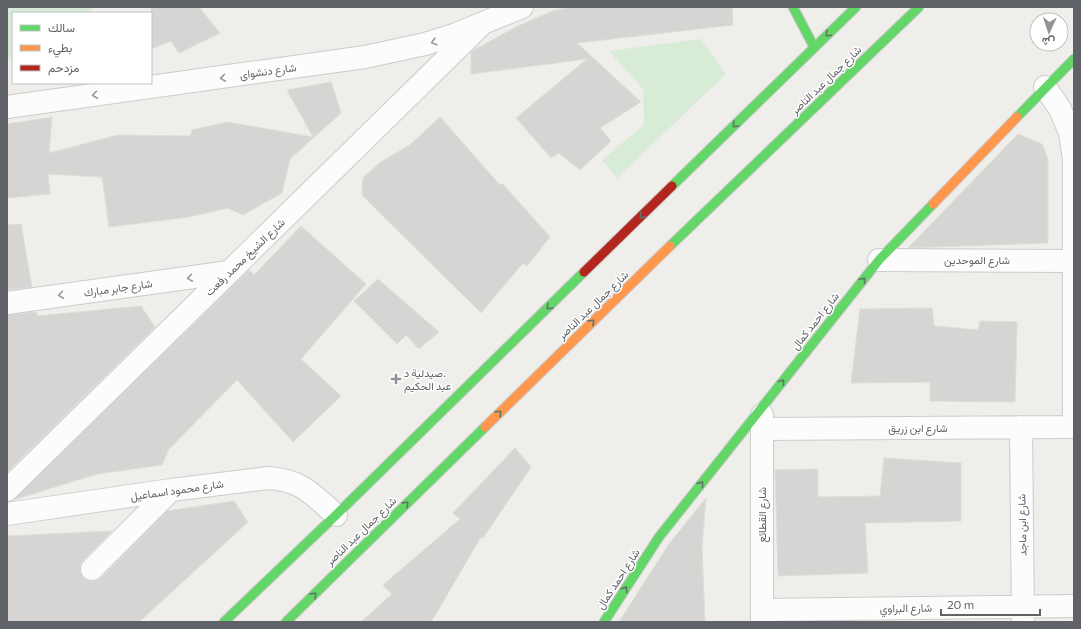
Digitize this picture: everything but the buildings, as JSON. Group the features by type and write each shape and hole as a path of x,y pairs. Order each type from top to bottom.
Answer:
{"main road":[{"path":"793,7 814,47"},
{"path":"224,622 336,515 856,7"},
{"name":"شارع جمال عبد الناصر","path":"286,622 594,320 919,7"},
{"name":"شارع احمد كمال","path":"604,622 659,537 879,260 1045,87 1074,59"}],"street":[{"name":"شارع دنشواى","path":"7,107 365,57 425,44 454,35 522,7"},
{"name":"شارع الشيخ محمد رفعت","path":"7,490 482,24"},
{"path":"1045,87 1060,109 1070,133 1074,159 1074,428"},
{"name":"شارع الموحدين","path":"879,260 1074,261"},
{"name":"شارع جابر مبارك","path":"7,303 229,272"},
{"name":"شارع القطائع","path":"762,408 762,616"},
{"name":"شارع ابن ماجد","path":"1021,428 1023,614"},
{"name":"شارع ابن زريق","path":"762,429 1074,428"},
{"name":"شارع محمود اسماعيل","path":"7,514 254,479 281,479 294,482 305,488 336,515"},
{"path":"92,570 171,490"},
{"name":"شارع البراوي","path":"762,616 1023,614 1074,606"}],"green space":[{"path":"7,7 94,7 91,9 92,12 12,12 12,56 7,58"},
{"path":"701,39 726,74 617,178 602,160 644,125 643,89 609,51"}],"traffic: fast":[{"path":"793,7 814,47"},
{"path":"672,186 856,7"},
{"path":"670,246 919,7"},
{"path":"1017,117 1074,59"},
{"path":"604,622 659,537 879,260 933,204"},
{"path":"224,622 336,515 584,272"},
{"path":"286,622 485,427"}],"traffic: slow":[{"path":"933,204 1017,117"},
{"path":"485,427 670,246"}],"traffic: jam":[{"path":"584,272 672,186"}],"place":[{"name":"صيدلية د. عبد الحكيم","path":"396,379"}]}
